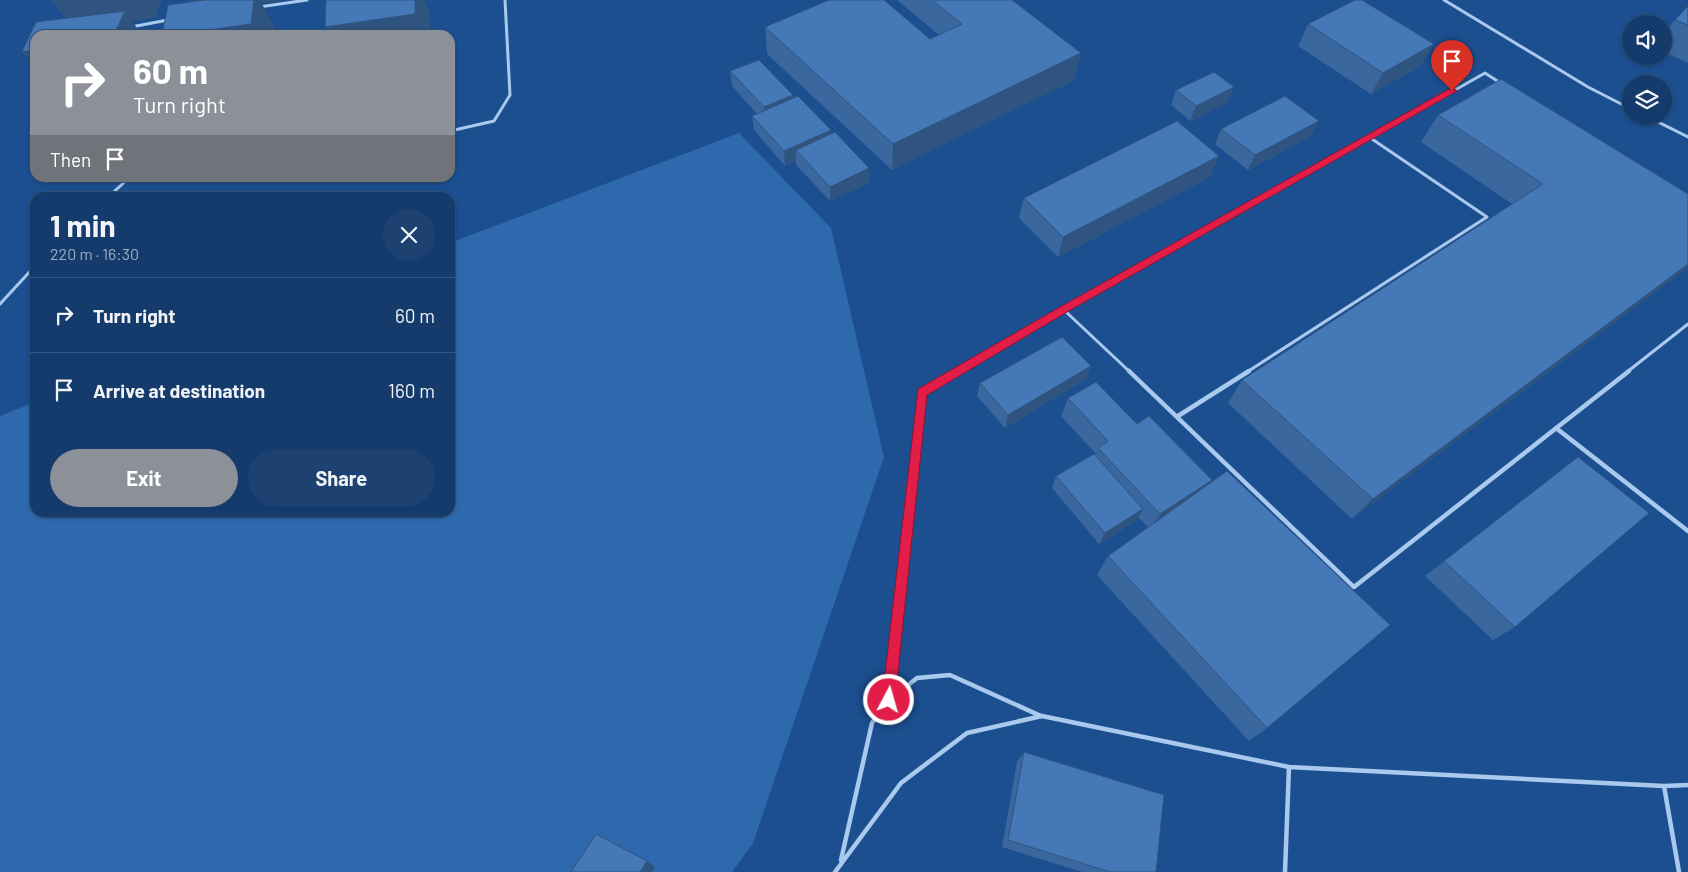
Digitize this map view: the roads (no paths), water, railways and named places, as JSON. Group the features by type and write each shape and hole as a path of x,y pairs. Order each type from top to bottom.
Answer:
{"lane":[{"path":"258,7 306,0"},
{"path":"455,130 494,121 510,95 505,0"},
{"path":"1444,0 1588,87 1622,104"},
{"path":"124,28 171,20"},
{"path":"889,700 922,392 1485,73 1511,89"},
{"path":"1664,125 1688,137"},
{"path":"1178,416 1487,216 1370,137"},
{"path":"114,192 125,182"},
{"path":"0,304 30,271"},
{"path":"1064,310 1178,416 1354,588 1688,324"},
{"path":"1556,428 1688,531"},
{"path":"841,863 872,724 889,700 916,678 950,675 1042,716 1289,767 1664,786 1688,785"},
{"path":"836,872 901,783 967,734 1042,716"},
{"path":"1285,872 1289,767"},
{"path":"1664,786 1679,872"}]}
